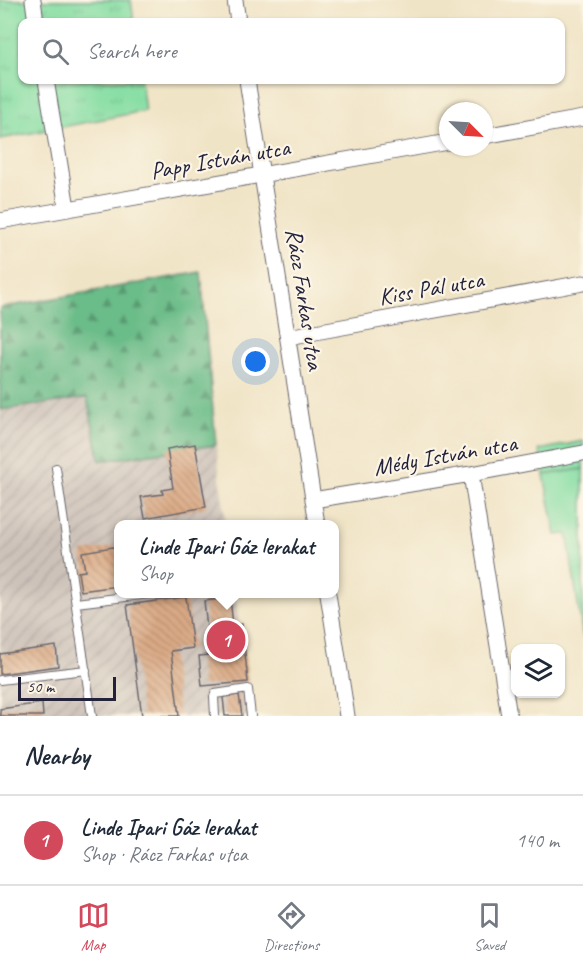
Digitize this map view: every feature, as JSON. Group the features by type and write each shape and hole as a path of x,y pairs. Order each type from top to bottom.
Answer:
{"street":[{"path":"33,0 35,18"},
{"path":"235,0 237,18"},
{"path":"47,84 67,208"},
{"name":"Rácz Farkas utca","path":"248,84 316,520"},
{"path":"493,133 583,118"},
{"name":"Papp István utca","path":"0,221 439,144"},
{"name":"Kiss Pál utca","path":"288,337 583,284"},
{"name":"Médy István utca","path":"314,500 583,453"},
{"path":"471,474 508,716"},
{"path":"329,598 347,716"}],"lane":[{"path":"56,468 92,716"},
{"path":"76,603 117,598"},
{"path":"0,680 86,670"},
{"path":"215,716 215,694 248,689 251,716"}],"shaded area":[{"path":"87,398 100,461 216,445 225,520 114,520 114,598 235,598 250,716 0,716 0,410"}],"green space":[{"path":"0,0 131,0 133,18 18,18 18,84 142,84 145,111 0,139"},
{"path":"201,272 216,445 100,461 87,398 0,410 0,308"},
{"path":"583,441 583,469 544,475 539,450"},
{"path":"583,469 583,637 567,534 556,535 544,475"}],"building":[{"path":"195,444 206,507 145,518 141,497 163,494 162,490 173,488 167,449"},
{"path":"114,547 114,587 81,591 78,572 85,571 82,552"},
{"path":"186,598 193,648 171,651 179,716 142,716 127,605"},
{"path":"230,598 233,625 242,624 248,682 202,686 199,656 210,655 204,601"},
{"path":"56,646 58,666 0,674 0,654"},
{"path":"239,695 242,716 225,716 223,697"},
{"path":"42,703 43,716 0,716 0,709"}],"place":[{"name":"Linde Ipari Gáz lerakat","path":"226,640"}]}
